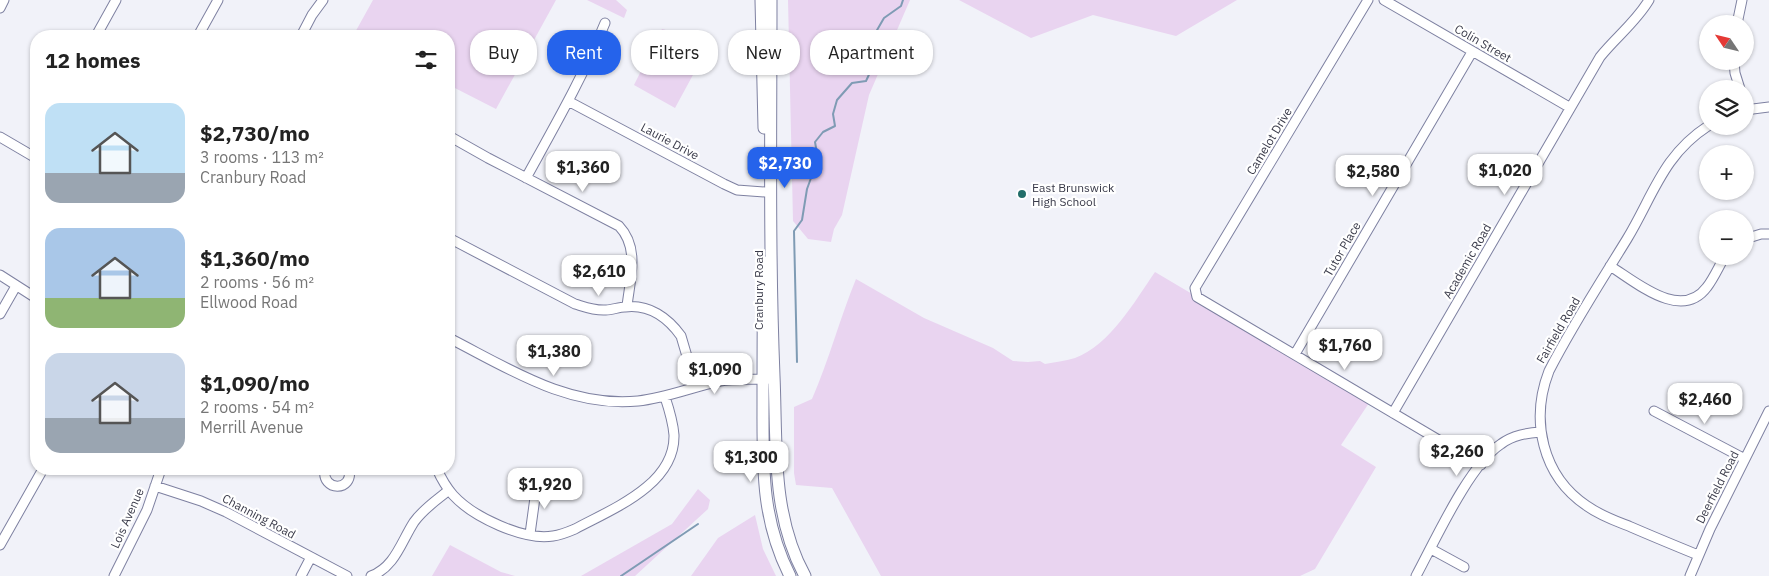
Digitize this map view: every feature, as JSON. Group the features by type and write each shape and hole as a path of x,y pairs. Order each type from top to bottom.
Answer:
{"main road":[{"name":"Cranbury Road","path":"762,0 768,379 780,499 786,532 805,576"},
{"name":"Cranbury Road","path":"771,0 772,322 763,478 770,523 784,565 790,576"}],"street":[{"path":"0,8 4,0"},
{"path":"99,30 116,0"},
{"path":"201,30 218,0"},
{"path":"304,30 323,0"},
{"name":"Camelot Drive","path":"1295,354 1197,297 1195,288 1368,0"},
{"name":"Colin Street","path":"1384,0 1569,107"},
{"name":"Academic Road","path":"1393,413 1569,107 1600,57 1632,24 1649,0"},
{"path":"1739,15 1742,0"},
{"path":"526,178 568,101 605,23"},
{"name":"Tutor Place","path":"1295,354 1472,52"},
{"name":"Laurie Drive","path":"568,101 724,184 738,190 765,192"},
{"path":"1754,108 1769,107"},
{"name":"Fairfield Road","path":"1698,555 1606,517 1586,505 1568,490 1555,471 1545,450 1541,432 1540,404 1549,371 1669,162 1687,141 1699,132"},
{"path":"0,137 30,152"},
{"path":"455,139 526,178 612,221 624,231 632,253 628,306"},
{"path":"1754,236 1769,234"},
{"path":"455,241 575,304 606,310 628,306 651,310 660,314 676,329 684,344 696,386"},
{"path":"1610,266 1660,296 1674,301 1682,301 1689,300 1702,292 1708,286 1720,265"},
{"path":"0,276 30,294"},
{"path":"0,314 16,286"},
{"path":"455,341 542,386 555,391 596,400 635,401 665,397 696,386 722,381 768,379"},
{"path":"1295,354 1481,465"},
{"path":"441,475 449,490 466,506 508,530 553,537 575,530 642,493 652,483 669,459 674,437 665,397"},
{"path":"1654,411 1745,459"},
{"name":"Deerfield Road","path":"1690,576 1710,529 1769,411"},
{"path":"1416,576 1466,485 1490,452 1507,440 1526,433 1541,432"},
{"path":"0,544 40,475"},
{"name":"Lois Avenue","path":"114,576 147,510 159,475"},
{"path":"326,475 329,484 337,486 345,484 350,475"},
{"path":"530,534 537,482"},
{"name":"Channing Road","path":"155,486 210,504 347,576"},
{"path":"371,576 386,567 423,512 449,490"},
{"path":"1431,549 1464,567"},
{"path":"300,576 311,557"}],"shaded area":[{"path":"373,0 556,0 537,35 537,30 470,30 470,75 515,75 496,109 455,88 455,30 356,30"},
{"path":"587,0 616,0 627,10 624,18"},
{"path":"788,0 910,0 897,30 810,30 810,75 878,75 869,95 842,215 834,229 831,242 808,239 793,221 790,75 800,75 800,30 789,30"},
{"path":"959,0 1237,0 1176,36 1093,15 1031,38"},
{"path":"639,75 693,75 675,108 634,85"},
{"path":"1155,272 1371,400 1341,445 1376,467 1315,569 1300,576 881,576 832,488 796,485 794,473 794,407 812,399 856,279 924,318 993,348 1013,361 1040,361 1045,364 1075,358 1088,352 1099,343 1121,321"},
{"path":"698,489 710,500 708,509 635,576 581,576 672,524"},
{"path":"755,515 763,549 776,576 691,576 718,538"},
{"path":"450,545 501,572 515,576 432,576"}],"waterway":[{"path":"797,362 794,231 802,220 807,189 818,159 815,142 823,132 835,126 833,114 837,100 852,83 866,81 873,66 873,37 884,18 901,6 903,0"},
{"path":"621,576 698,524"}],"place":[{"name":"East Brunswick High School","path":"1022,194"}]}
